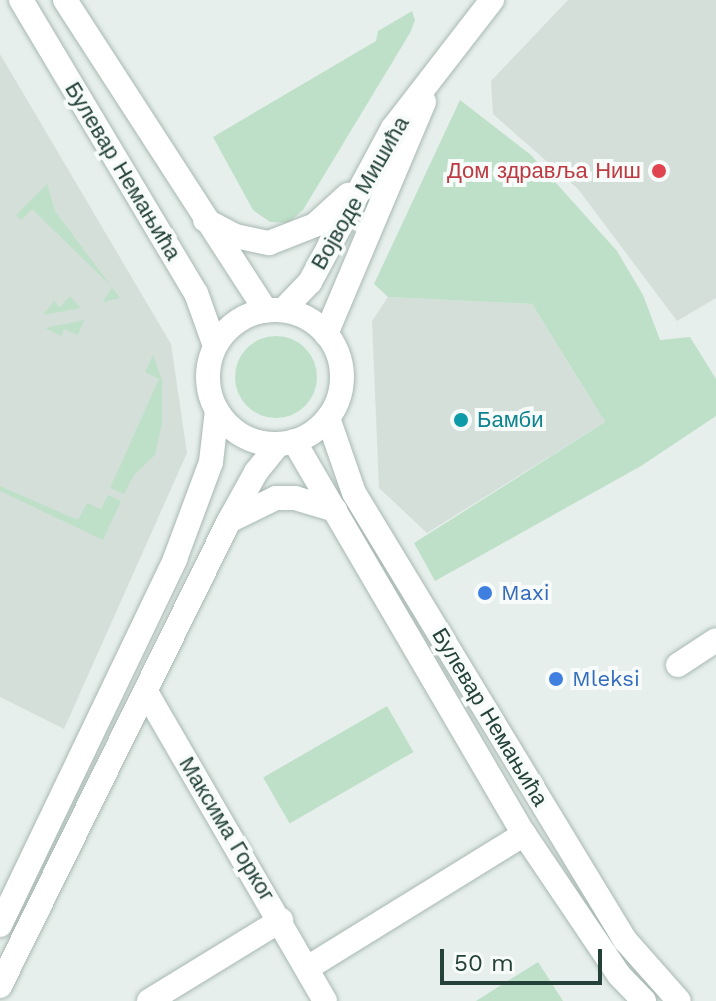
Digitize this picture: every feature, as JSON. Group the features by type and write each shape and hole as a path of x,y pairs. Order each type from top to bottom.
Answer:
{"street":[{"name":"Булевар Немањића","path":"21,0 196,293 215,346"},
{"name":"Булевар Немањића","path":"65,0 201,217 274,310"},
{"name":"Војводе Мишића","path":"274,310 310,282 393,128 492,0"},
{"name":"Војводе Мишића","path":"326,334 436,74"},
{"path":"201,217 235,236 263,243 288,240 315,225 361,183"},
{"path":"0,925 175,559 211,462 217,410 208,383 215,346 246,317 274,310 307,318 326,334 342,369 340,395 328,418 287,443 256,472 0,986"},
{"path":"217,410 248,438 287,443"},
{"name":"Булевар Немањића","path":"328,418 354,493 625,940 679,1001"},
{"name":"Булевар Немањића","path":"287,443 335,510 524,834 619,975 644,1001"},
{"path":"229,521 276,498 295,498 335,510"},
{"path":"678,665 716,640"},
{"name":"Максима Горког","path":"146,692 309,967 325,1001"},
{"path":"309,967 524,834"},
{"path":"149,1001 281,920"}],"shaded area":[{"path":"568,0 716,0 716,298 677,321 578,189 493,114 491,81"},
{"path":"0,54 171,344 187,453 64,729 0,697"},
{"path":"388,297 532,304 605,422 427,533 379,488 372,321"}],"green space":[{"path":"412,11 415,20 410,33 303,210 288,223 270,222 253,210 213,137 376,41 378,31"},
{"path":"460,100 531,155 617,251 643,295 660,340 690,337 716,379 716,416 641,466 435,581 414,543 605,422 532,304 388,297 374,284"},
{"path":"47,184 55,211 111,286 32,209 21,220 16,215"},
{"path":"112,287 120,298 103,302"},
{"path":"70,296 81,308 43,315 54,301 60,307"},
{"path":"84,320 78,335 64,329 61,336 45,328"},
{"path":"276,336 292,339 305,348 314,361 317,377 314,393 305,406 292,415 276,418 260,415 247,406 238,393 235,377 238,361 247,348 260,339"},
{"path":"153,355 162,380 162,424 155,455 134,475 124,494 110,488 159,379 145,372"},
{"path":"0,486 78,520 87,503 101,509 108,495 121,501 103,540 0,491"},
{"path":"387,706 413,752 290,823 263,778"},
{"path":"538,962 563,1001 476,1001"}],"place":[{"name":"Дом здравља Ниш","path":"659,171"},
{"name":"Бамби","path":"461,420"},
{"name":"Maxi","path":"485,593"},
{"name":"Mleksi","path":"556,679"}]}
